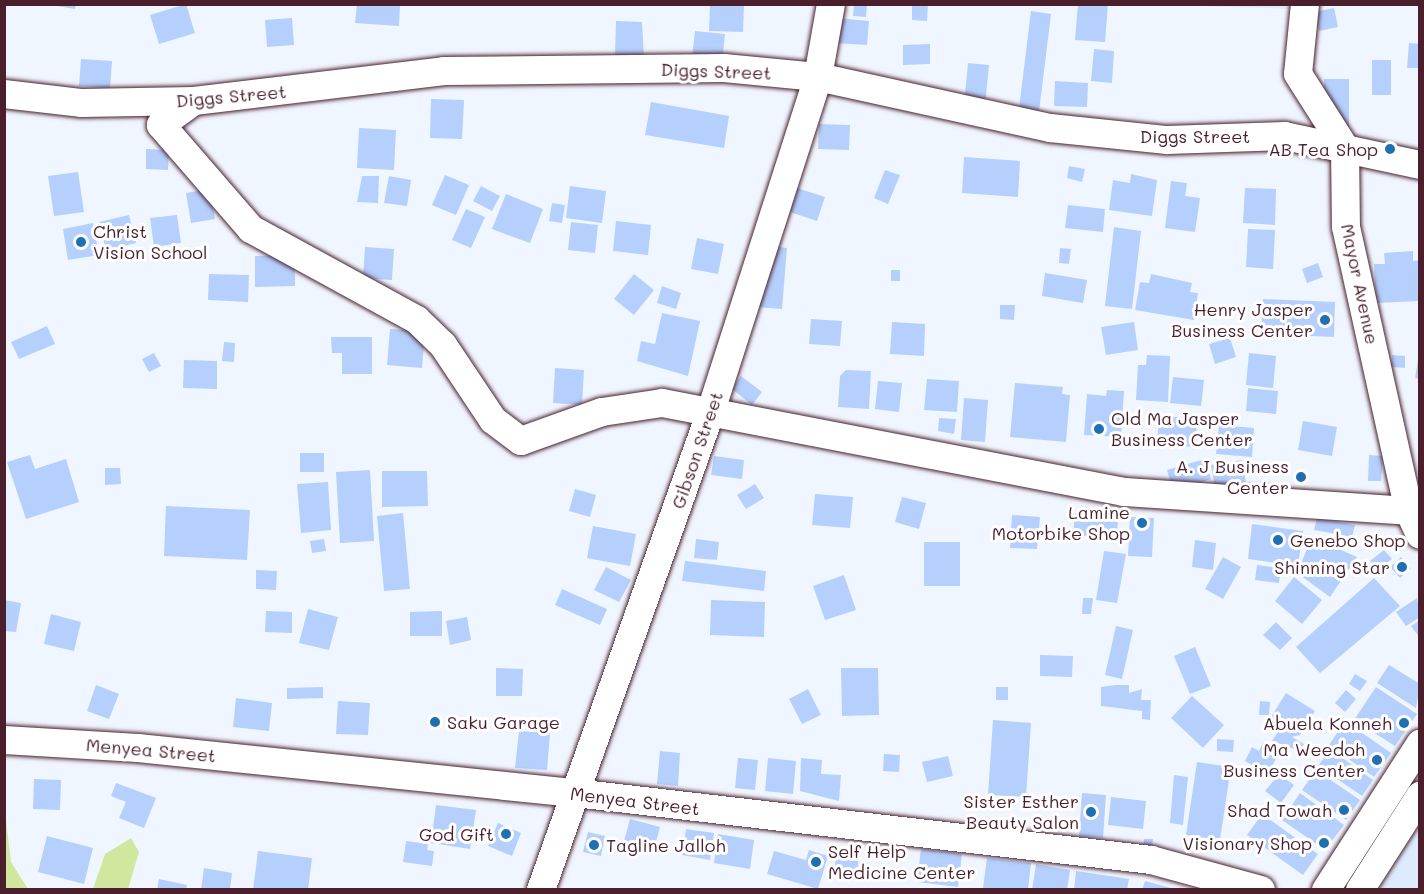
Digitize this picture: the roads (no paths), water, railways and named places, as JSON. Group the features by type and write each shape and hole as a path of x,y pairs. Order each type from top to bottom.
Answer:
{"street":[{"name":"Gibson Street","path":"541,890 710,414 818,76 831,4"},
{"path":"1305,4 1298,75 1345,148"},
{"name":"Diggs Street","path":"4,94 82,103 194,101 444,71 724,68 818,76 1050,128 1167,140 1285,136 1419,165"},
{"path":"194,101 162,125 251,229 417,320 443,345 493,420 521,441 602,412 652,405 1124,492 1414,523"},
{"name":"Mayor Avenue","path":"1345,148 1346,227 1414,523"},
{"name":"Menyea Street","path":"4,740 138,748 575,793 1151,860 1261,890"},
{"path":"1326,890 1419,744"},
{"path":"1360,890 1419,795"}],"place":[{"name":"AB Tea Shop","path":"1390,149"},
{"name":"Christ Vision School","path":"81,242"},
{"name":"Henry Jasper Business Center","path":"1325,320"},
{"name":"Old Ma Jasper Business Center","path":"1099,429"},
{"name":"A. J Business Center","path":"1301,477"},
{"name":"Lamine Motorbike Shop","path":"1142,523"},
{"name":"Genebo Shop","path":"1278,540"},
{"name":"Shinning Star","path":"1402,567"},
{"name":"Saku Garage","path":"435,722"},
{"name":"Abuela Konneh","path":"1404,723"},
{"name":"Ma Weedoh Business Center","path":"1377,760"},
{"name":"Shad Towah","path":"1344,810"},
{"name":"Sister Esther Beauty Salon","path":"1091,812"},
{"name":"God Gift","path":"506,834"},
{"name":"Visionary Shop","path":"1324,843"},
{"name":"Tagline Jalloh","path":"594,845"},
{"name":"Self Help Medicine Center","path":"816,862"}]}
